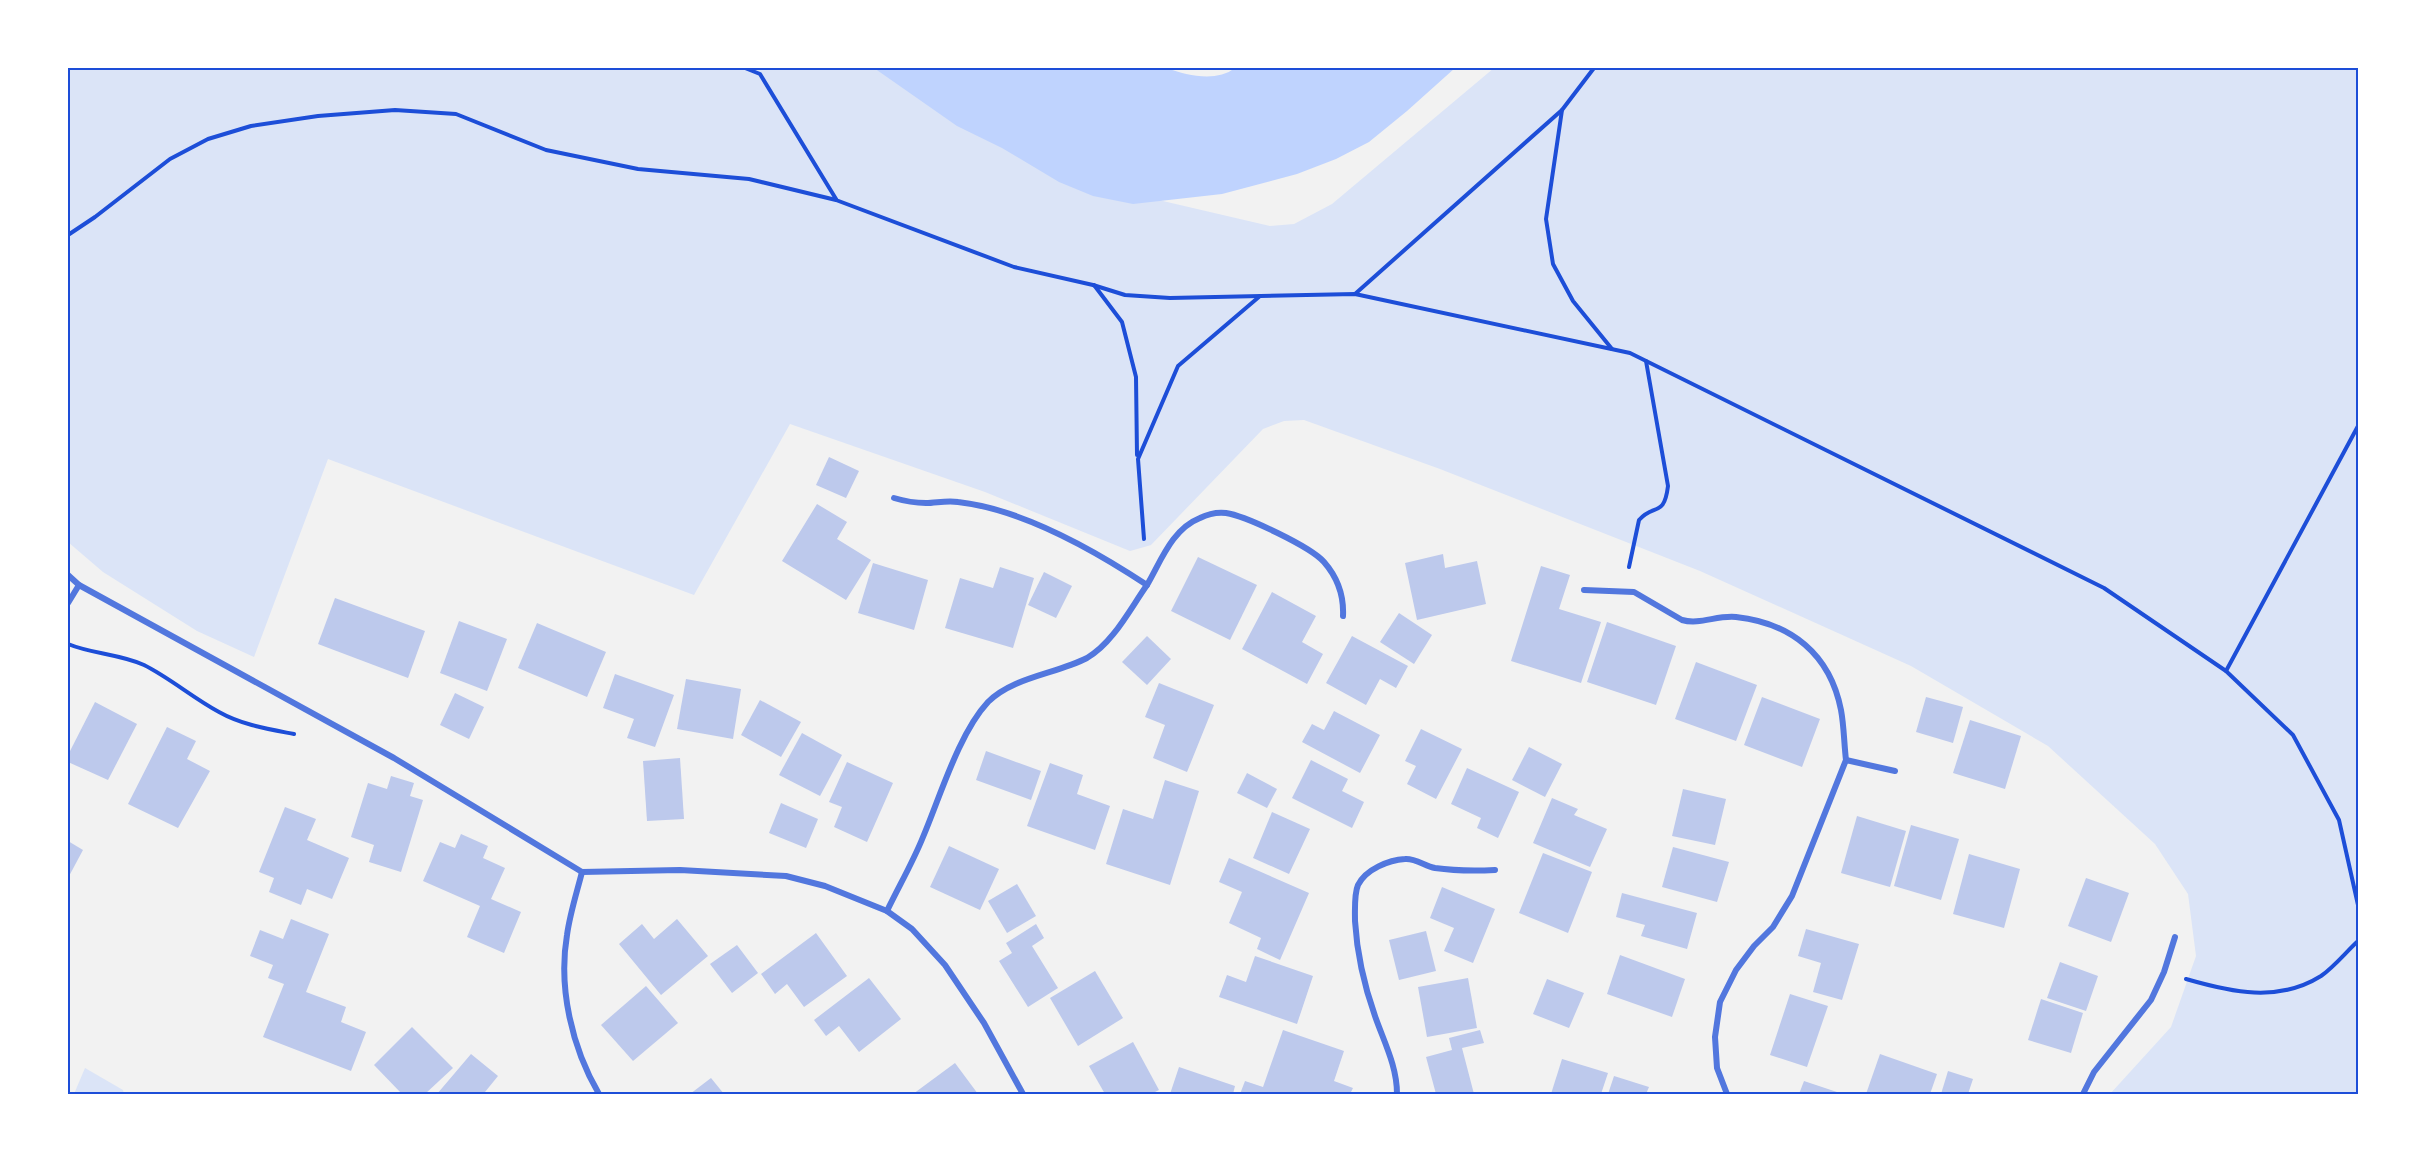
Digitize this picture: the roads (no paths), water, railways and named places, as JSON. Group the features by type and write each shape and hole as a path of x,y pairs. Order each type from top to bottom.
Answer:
{"street":[{"path":"894,498 926,503 958,502 1016,517 1055,532 1105,558 1147,585"},
{"path":"887,910 922,840 952,766 975,718 988,703 1005,690 1087,657 1101,647 1147,585 1169,545 1181,529 1198,518 1216,513 1229,514 1288,539 1322,559 1340,586 1344,599 1343,616"},
{"path":"68,575 79,585 394,758 582,872 680,870 786,876 825,886 887,910 912,929 945,965 984,1023 1023,1095"},
{"path":"68,603 79,585"},
{"path":"1584,590 1634,592 1682,620 1690,622 1721,616 1742,618 1792,633 1816,656 1831,679 1840,709 1846,760 1792,896 1773,927 1754,946 1736,970 1720,1002 1715,1037 1717,1068 1727,1095"},
{"path":"1846,760 1895,771"},
{"path":"1397,1095 1397,1082 1390,1053 1366,990 1360,964 1355,912 1358,885 1371,871 1389,862 1408,858 1432,867 1463,872 1495,870"},
{"path":"582,872 567,935 566,995 572,1027 599,1095"},
{"path":"2083,1095 2094,1072 2151,1000 2164,972 2175,937"}],"water":[{"path":"874,68 1167,68 1193,75 1211,76 1220,75 1235,68 1455,68 1369,142 1336,159 1297,174 1222,194 1133,204 1093,196 1059,182 1002,148 957,126"}]}
